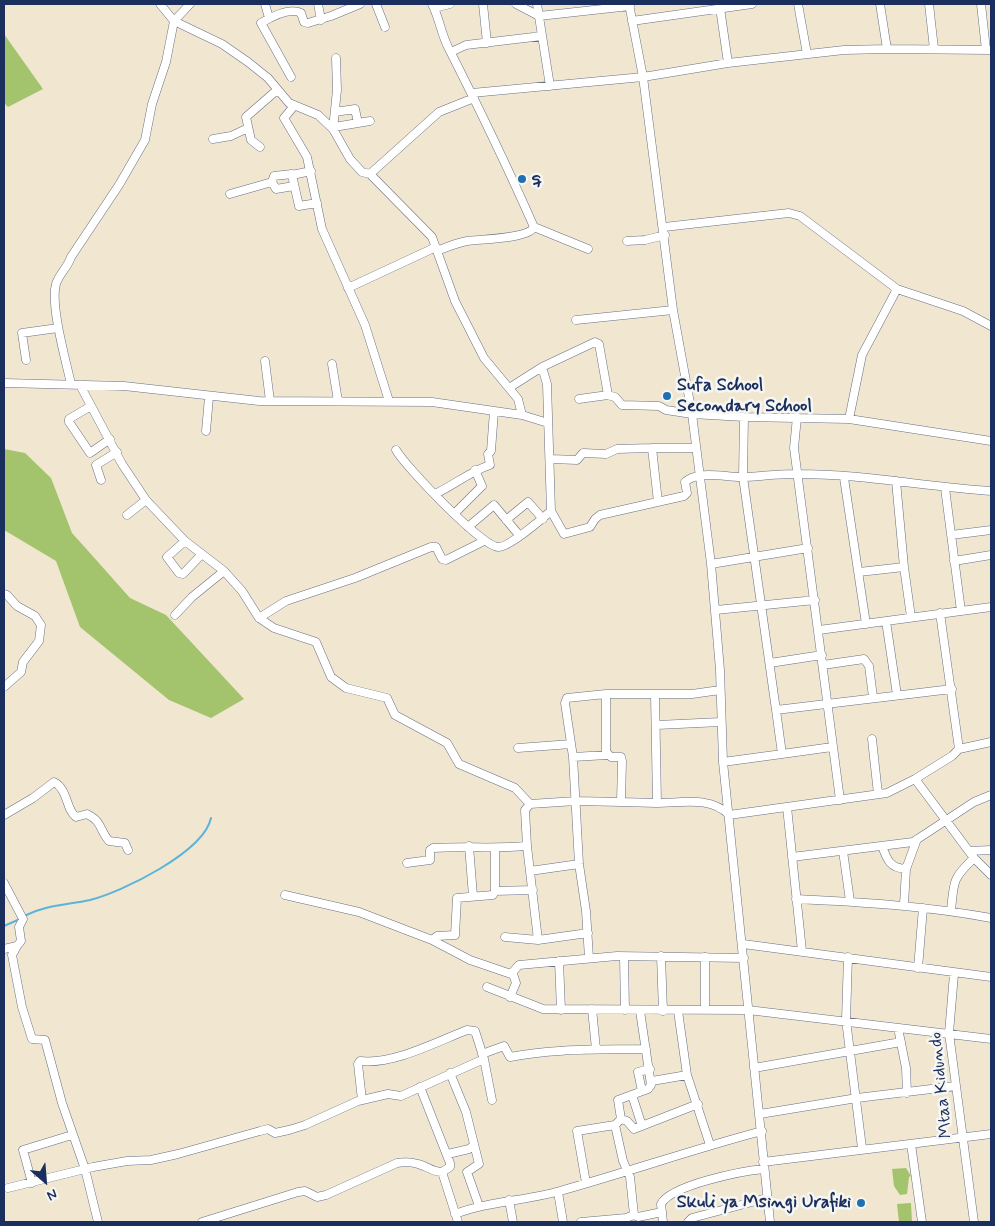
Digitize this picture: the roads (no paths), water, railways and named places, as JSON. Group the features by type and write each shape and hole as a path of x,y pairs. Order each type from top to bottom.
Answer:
{"street":[{"path":"160,4 174,21 222,44 248,62 268,78 277,90 294,106 314,111 334,128 350,159 362,172 370,174 428,231 455,301 484,358 518,399 522,415"},
{"path":"71,384 58,328 57,283 68,266 71,257 119,185 145,140 152,104 166,62 174,21 190,4"},
{"path":"265,4 269,18"},
{"path":"281,4 284,13"},
{"path":"318,4 321,20"},
{"path":"291,77 261,23 284,13 299,11 306,23 321,20 360,4"},
{"path":"376,4 385,27"},
{"path":"450,4 433,6 451,52 534,226 588,249"},
{"path":"483,4 487,43"},
{"path":"516,4 539,16 573,8 630,5 643,77 673,310 692,414 711,564 716,610 723,762 770,1222"},
{"path":"537,4 550,86"},
{"path":"686,4 687,13"},
{"path":"632,21 752,4"},
{"path":"798,4 806,54"},
{"path":"880,4 887,48"},
{"path":"929,4 934,49"},
{"path":"370,174 439,112 473,95 643,77 728,63 806,54 887,48 988,50 981,4"},
{"path":"720,8 728,63"},
{"path":"451,52 466,45 542,36"},
{"path":"334,128 336,112 336,58"},
{"path":"260,147 253,143 246,116 277,90"},
{"path":"294,106 284,117 307,157 322,229 365,325 389,401"},
{"path":"336,112 354,109 358,123"},
{"path":"334,128 370,121"},
{"path":"213,139 231,136 248,128"},
{"path":"294,186 276,189 272,182 274,176 311,171"},
{"path":"292,174 299,206 317,203"},
{"path":"230,194 272,182"},
{"path":"627,241 645,240 664,231 789,213 800,216 897,289 963,311 991,326"},
{"path":"348,288 436,249 467,241 505,238 529,232 534,226"},
{"path":"849,419 862,355 897,289"},
{"path":"576,320 673,310"},
{"path":"26,360 22,333 58,328"},
{"path":"509,388 542,367 597,342 605,371 608,395"},
{"path":"265,362 270,401"},
{"path":"332,364 336,374 338,401"},
{"path":"542,367 547,384 551,459 551,510 564,534 590,527 600,515 684,496 687,493 685,482 691,477 699,476 743,477 798,474 896,481 945,488 991,491"},
{"path":"4,384 71,384 150,388 209,397 270,401 389,401 460,405 522,415 548,423"},
{"path":"80,385 135,486 185,541 224,571 242,591 259,618 274,628 316,642 331,677 337,682 346,688 387,698 395,714 447,743 452,750 454,759 459,764 515,788 530,804"},
{"path":"579,399 608,395 615,397 622,405 659,406 666,410 692,414 849,419 991,440"},
{"path":"206,431 209,397"},
{"path":"91,406 69,420 90,453 101,480"},
{"path":"435,494 460,482 475,470 490,464 488,454 491,450 494,411"},
{"path":"744,417 743,477 782,754"},
{"path":"797,417 794,448 840,800"},
{"path":"90,453 110,439"},
{"path":"652,448 658,502"},
{"path":"551,459 577,460 584,453 606,454 617,449 695,448"},
{"path":"396,450 403,462 415,472 454,514 484,541 500,547 543,519 551,510"},
{"path":"96,465 117,452"},
{"path":"454,514 482,486 475,470"},
{"path":"844,478 866,624"},
{"path":"896,481 911,617"},
{"path":"945,488 961,611"},
{"path":"127,515 146,500"},
{"path":"506,520 528,502 543,519"},
{"path":"468,527 492,505 497,506 519,535"},
{"path":"951,535 991,530"},
{"path":"185,541 167,557 179,573 183,574 202,554"},
{"path":"259,618 286,601 356,578 431,547 436,547 442,559 446,560 484,541"},
{"path":"711,564 808,548"},
{"path":"954,561 991,555"},
{"path":"859,572 904,567"},
{"path":"176,615 192,597 224,571"},
{"path":"4,594 8,595 18,606 35,616 41,625 39,641 23,662 21,672 4,687"},
{"path":"716,610 814,600"},
{"path":"819,630 991,606"},
{"path":"940,614 959,749"},
{"path":"886,621 897,695"},
{"path":"770,663 822,655"},
{"path":"823,665 864,659 869,666 872,697"},
{"path":"589,958 588,933 579,864 573,756 565,703 567,698 606,694 692,694 720,690"},
{"path":"776,710 872,697 952,690"},
{"path":"606,694 607,755"},
{"path":"655,694 657,803"},
{"path":"657,725 722,722"},
{"path":"872,739 878,794"},
{"path":"729,815 840,800 895,790 952,756 959,749 991,742"},
{"path":"518,748 571,744"},
{"path":"723,762 832,747"},
{"path":"573,756 618,756 622,761 622,802"},
{"path":"915,779 972,854 991,875"},
{"path":"4,815 33,798 54,782 64,793 72,814 76,817 88,814 94,817 101,824 109,841 124,843 128,850"},
{"path":"792,857 882,846 917,839 974,802 991,794"},
{"path":"538,940 527,846 525,810 530,804 576,800 712,803 721,807 729,815"},
{"path":"787,806 802,951"},
{"path":"904,905 906,869 917,839"},
{"path":"469,846 473,896"},
{"path":"407,863 430,860 430,850 432,848 527,846"},
{"path":"882,846 891,865 906,869"},
{"path":"432,940 437,936 455,936 456,900 459,897 490,897 495,891 495,848"},
{"path":"951,911 954,881 957,874 972,854 991,850"},
{"path":"843,851 850,901"},
{"path":"530,871 579,864"},
{"path":"4,883 22,918 20,927 22,939 12,955 22,1007 32,1039 45,1040 72,1135 85,1169 98,1222"},
{"path":"495,891 533,890"},
{"path":"285,894 359,912 432,940 470,960 513,974"},
{"path":"796,899 904,905 991,918"},
{"path":"918,968 923,908"},
{"path":"505,937 538,940 588,933"},
{"path":"743,944 848,957 954,974 991,977"},
{"path":"4,949 17,946"},
{"path":"624,956 625,1010"},
{"path":"513,974 519,965 589,958 661,956 744,958"},
{"path":"661,956 663,1011"},
{"path":"705,957 705,1010"},
{"path":"848,957 846,1020 862,1148"},
{"path":"559,961 560,1010"},
{"path":"510,996 516,982 513,974"},
{"name":"Mtaa Kidundo","path":"954,974 949,1033 974,1222"},
{"path":"487,987 543,1009 640,1011 748,1010 846,1020 991,1039"},
{"path":"592,1009 596,1049"},
{"path":"634,1215 618,1122 618,1100 650,1087 652,1081 640,1011"},
{"path":"678,1011 688,1075 710,1145"},
{"path":"898,1028 907,1093"},
{"path":"362,1100 358,1064 360,1061 378,1062 416,1050 467,1030 476,1031 492,1100"},
{"path":"754,1068 901,1042"},
{"path":"8,1188 85,1169 127,1161 151,1160 260,1131 268,1130 275,1133 289,1130 362,1100 388,1094 401,1096 504,1046 510,1057 524,1054 596,1049 646,1049"},
{"path":"642,1091 638,1072 650,1069"},
{"path":"450,1073 466,1112 479,1164 467,1172 479,1206"},
{"path":"652,1081 688,1075"},
{"path":"760,1114 856,1098 956,1086"},
{"path":"202,1222 298,1192 306,1191 317,1197 397,1162 420,1164 433,1172 442,1172 450,1167 448,1154 420,1087"},
{"path":"632,1095 642,1126"},
{"path":"586,1183 577,1131 627,1121 633,1128 642,1126 698,1104"},
{"path":"456,1214 479,1206 558,1192 762,1131"},
{"path":"663,1222 663,1200 723,1175 764,1165 862,1148 991,1134"},
{"path":"32,1182 23,1150 72,1135"},
{"path":"911,1144 922,1222"},
{"path":"448,1154 469,1149 474,1145"},
{"path":"442,1172 458,1222"},
{"path":"558,1192 563,1222"},
{"path":"688,1222 692,1218 767,1198"},
{"path":"509,1200 512,1222"},
{"path":"581,1222 626,1218 634,1215 638,1217 662,1212"}],"waterway":[{"path":"24,916 48,907 104,896 141,880 178,857 194,844 205,831 211,818"},
{"path":"4,926 20,919"}],"place":[{"name":"q","path":"522,179"},
{"name":"Sufa School Secondary School","path":"667,396"},
{"name":"Skuli ya Msingi Urafiki","path":"861,1203"}]}
